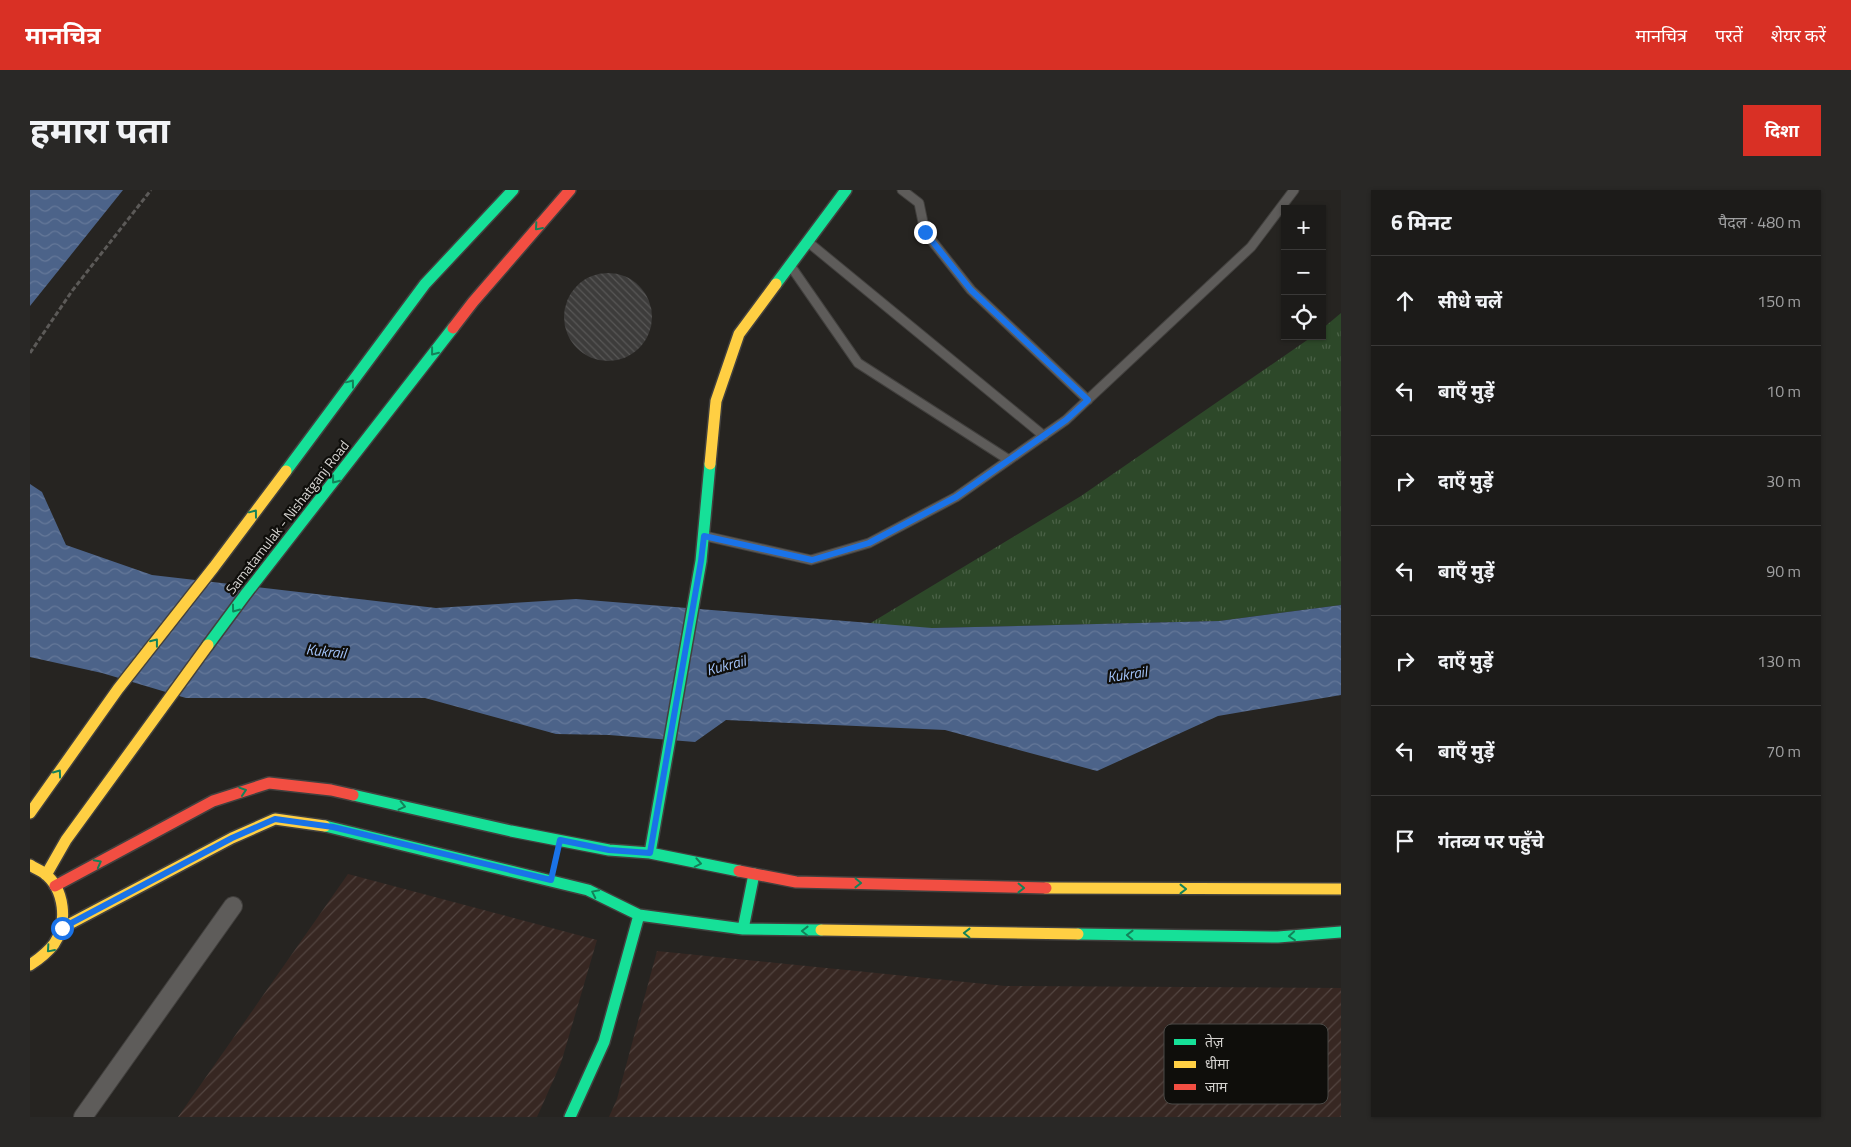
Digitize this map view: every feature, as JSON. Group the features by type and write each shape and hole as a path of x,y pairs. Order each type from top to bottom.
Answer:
{"street":[{"name":"Samatamulak - Nishatganj Road","path":"30,813 118,689 214,567 425,284 513,190"},
{"name":"Samatamulak - Nishatganj Road","path":"46,875 66,840 245,596 473,302 570,190"},
{"path":"650,853 701,561 716,401 739,334 846,190"},
{"path":"55,886 213,801 269,783 331,790 559,844 650,853 796,882 1069,889 1341,889"},
{"path":"62,928 232,838 275,819 333,827 552,876 588,890 639,915 743,930 1278,937 1341,932"},
{"path":"30,865 46,875 55,886 61,899 63,913 62,928 57,941 49,952 30,965"},
{"path":"743,930 754,874"},
{"path":"83,1117 233,906"},
{"path":"570,1117 604,1042 639,915"}],"lane":[{"path":"902,190 919,203 925,232 971,290 1088,400"},
{"path":"704,536 812,560 869,543 956,497 1066,420 1251,246 1294,190"},
{"path":"808,241 1044,436"},
{"path":"790,266 858,363 1009,460"}],"path":[{"path":"30,353 72,292 151,190"}],"shaded area":[{"path":"348,874 597,940 561,1063 537,1117 178,1117"},
{"path":"657,951 1005,986 1341,988 1341,1117 609,1117 617,1099"}],"green space":[{"path":"1341,313 1341,605 1219,621 932,628 864,627 1081,496 1307,340 1326,340 1326,326"}],"water":[{"path":"30,190 123,190 30,306"},
{"name":"Kukrail","path":"30,484 42,492 66,545 152,575 436,608 576,599 932,628 1219,621 1341,605 1341,695 1218,716 1097,771 945,730 726,720 695,742 609,735 556,734 425,698 186,698 102,673 30,657"}],"building":[{"path":"608,273 625,276 639,286 649,300 652,317 649,334 639,348 625,358 608,361 591,358 577,348 567,334 564,317 567,300 577,286 591,276"}],"traffic: fast":[{"path":"286,471 425,284 513,190"},
{"path":"776,284 846,190"},
{"path":"208,645 453,328"},
{"path":"650,853 701,561 710,464"},
{"path":"353,795 511,831 609,850 650,853 739,871"},
{"path":"325,826 588,890 639,915 743,929 821,930"},
{"path":"743,929 754,874"},
{"path":"570,1117 604,1042 639,915"},
{"path":"1078,934 1278,937 1341,932"}],"traffic: slow":[{"path":"710,464 716,401 739,334 776,284"},
{"path":"30,813 118,689 214,567 286,471"},
{"path":"46,875 66,840 208,645"},
{"path":"62,928 232,838 275,819 325,826"},
{"path":"30,865 44,873 51,880 60,897 63,917 54,944 43,956 30,965"},
{"path":"1046,888 1341,889"},
{"path":"821,930 1078,934"}],"traffic: jam":[{"path":"453,328 473,302 570,190"},
{"path":"55,886 213,801 269,783 331,790 353,795"},
{"path":"739,871 796,882 1046,888"}],"route":[{"path":"62,928 232,838 275,819 333,827 551,880 560,840 609,850 650,853 704,536 812,560 869,543 956,497 1066,420 1088,400 971,290 925,232"}]}
